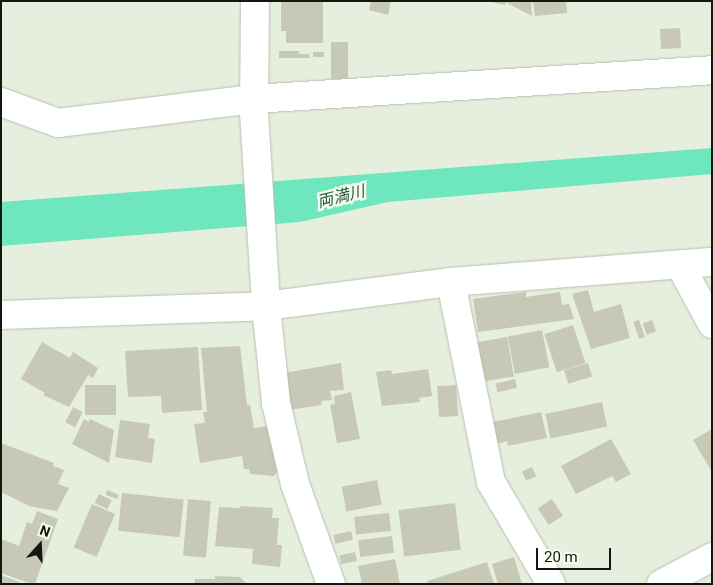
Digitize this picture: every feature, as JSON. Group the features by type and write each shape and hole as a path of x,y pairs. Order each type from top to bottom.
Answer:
{"street":[{"path":"255,1 254,106 266,298 276,403 295,484 332,584"},
{"path":"1,102 58,122 712,70"},
{"path":"1,315 266,298 712,262"},
{"path":"680,265 712,324"},
{"path":"452,282 491,482 551,584"},
{"path":"661,584 712,557"}],"water":[{"name":"両満川","path":"712,148 712,174 388,202 300,222 1,246 1,202"}],"building":[{"path":"281,1 323,1 323,43 286,43 286,31 281,31"},
{"path":"371,1 391,1 388,15 369,10"},
{"path":"487,1 506,1 505,5"},
{"path":"507,1 531,1 532,16 507,3"},
{"path":"533,1 566,1 567,13 535,16"},
{"path":"680,28 681,48 661,49 660,29"},
{"path":"331,42 348,42 348,79 331,79"},
{"path":"279,51 299,51 299,54 309,54 310,58 279,58"},
{"path":"313,52 324,52 324,57 313,57"},
{"path":"588,290 594,312 621,304 630,338 591,349 572,294"},
{"path":"526,292 526,297 560,292 562,305 569,304 574,319 478,332 473,299"},
{"path":"639,320 645,337 639,339 633,322"},
{"path":"652,320 656,331 647,335 643,323"},
{"path":"573,325 585,363 557,372 544,334"},
{"path":"542,330 549,367 515,374 508,337"},
{"path":"507,337 514,376 480,382 474,343"},
{"path":"42,342 70,358 73,352 98,368 93,378 88,375 69,407 43,395 45,393 21,379"},
{"path":"240,346 247,405 250,405 254,428 267,426 279,469 274,476 250,474 249,469 244,469 242,456 200,463 194,424 205,423 203,412 207,412 201,348"},
{"path":"198,347 202,410 162,413 161,396 128,397 125,351"},
{"path":"341,363 344,390 330,391 332,400 321,401 322,405 289,410 284,373"},
{"path":"588,363 592,376 568,384 564,370"},
{"path":"428,369 432,396 419,398 420,402 382,406 376,372 391,370 392,374"},
{"path":"515,379 517,388 498,392 496,383"},
{"path":"85,385 116,385 116,415 85,415"},
{"path":"456,385 458,416 439,417 437,386"},
{"path":"351,392 360,439 337,443 330,405 335,404 334,396"},
{"path":"602,402 607,426 550,439 545,414"},
{"path":"73,407 83,412 75,427 65,422"},
{"path":"541,412 547,438 508,446 507,441 497,444 493,422"},
{"path":"84,419 89,422 90,419 114,430 109,463 72,444"},
{"path":"120,420 150,424 148,438 155,439 152,463 115,457"},
{"path":"712,429 712,472 693,440"},
{"path":"611,439 631,474 616,482 612,476 576,494 561,466"},
{"path":"1,443 54,463 53,466 64,470 58,484 69,488 57,511 29,506 1,492"},
{"path":"532,467 536,476 526,481 522,471"},
{"path":"377,480 382,505 346,511 342,487"},
{"path":"107,490 119,495 117,499 106,495"},
{"path":"122,493 184,499 180,537 118,531"},
{"path":"99,494 112,500 107,509 95,503"},
{"path":"188,499 211,501 206,558 183,556"},
{"path":"552,499 563,516 549,525 538,508"},
{"path":"455,503 461,550 404,557 398,510"},
{"path":"92,504 115,514 97,557 74,547"},
{"path":"240,506 273,508 272,518 279,518 277,545 282,545 280,567 252,564 253,549 215,546 219,507 240,508"},
{"path":"37,511 58,519 35,584 32,584 1,573 1,539 19,546 27,522 32,524"},
{"path":"389,513 391,531 356,535 354,517"},
{"path":"351,531 353,540 335,544 333,535"},
{"path":"392,536 394,553 360,557 358,540"},
{"path":"355,552 357,561 341,564 339,556"},
{"path":"514,557 522,584 498,584 492,564"},
{"path":"395,559 400,584 362,584 358,566"},
{"path":"487,562 494,584 428,584 427,581"},
{"path":"1,575 24,584 1,584"},
{"path":"215,576 240,577 247,584 195,584 195,579 215,579"}]}
